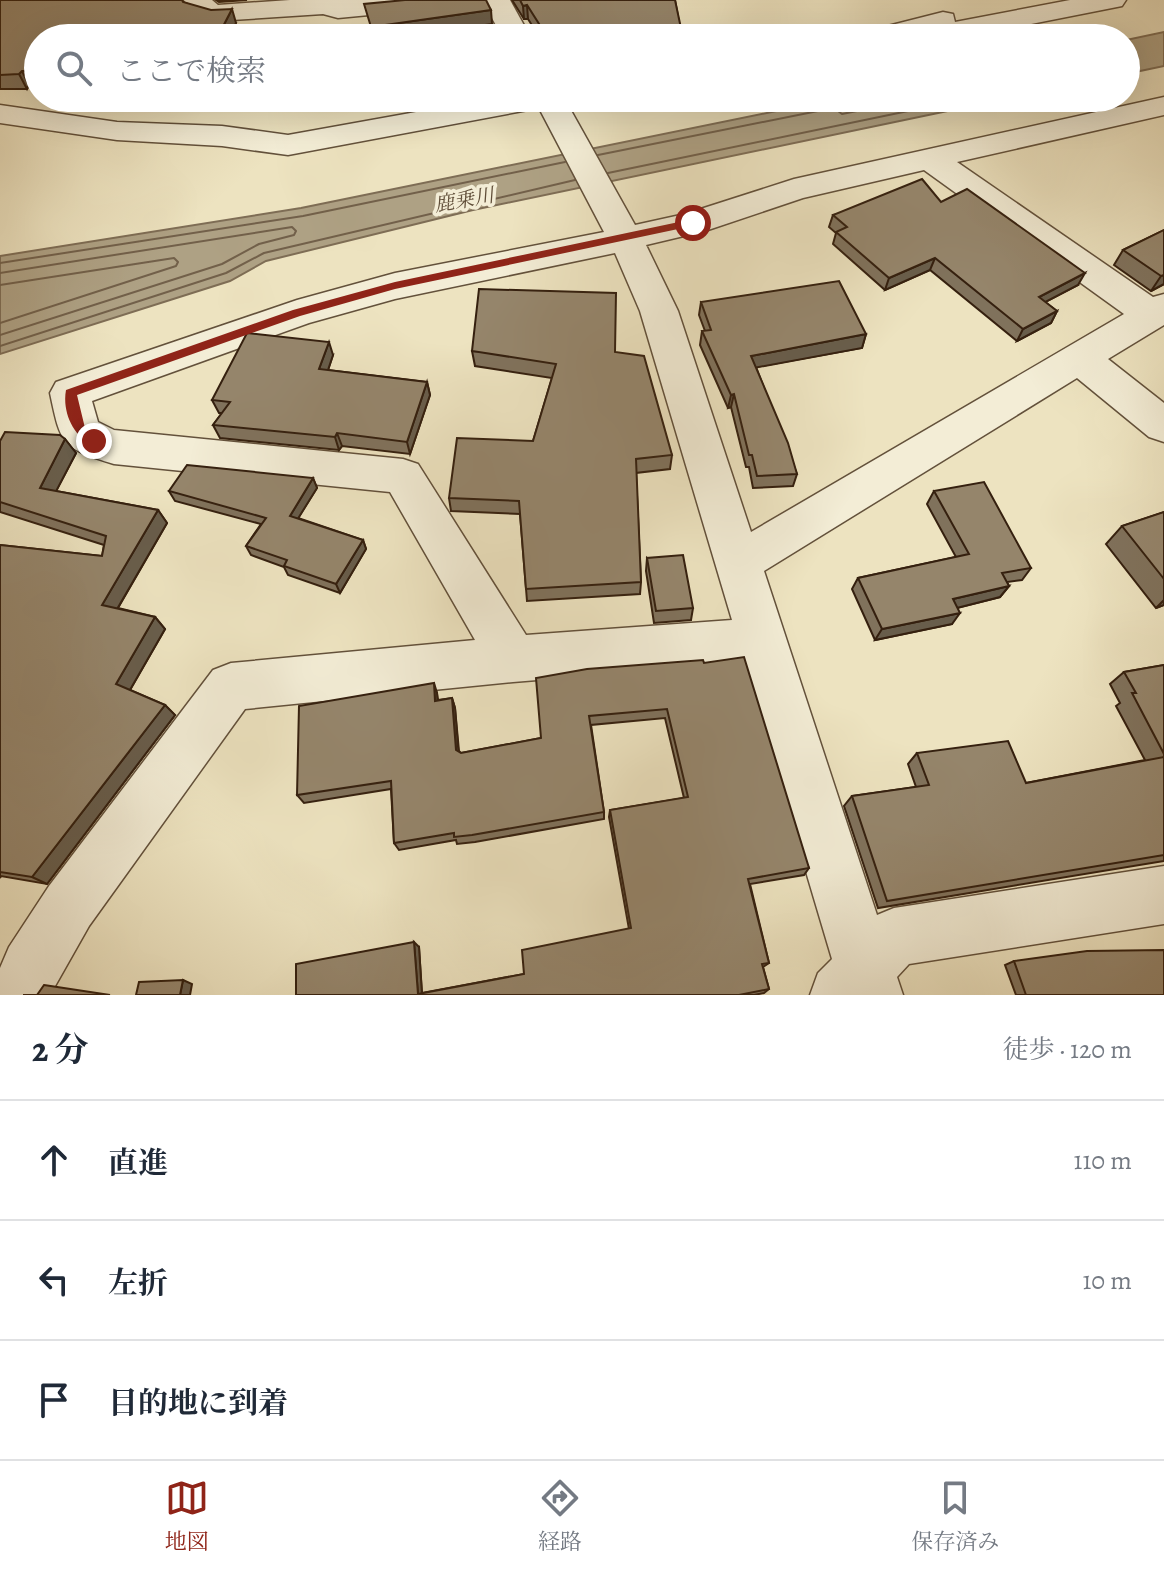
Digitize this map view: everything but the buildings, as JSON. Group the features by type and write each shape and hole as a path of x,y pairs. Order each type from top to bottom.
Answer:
{"street":[{"path":"198,0 199,7 216,13 325,6 338,10 442,0"},
{"path":"496,0 509,24"},
{"path":"928,24 979,11 997,0"},
{"path":"989,24 1112,0"},
{"path":"1140,111 1164,106"},
{"path":"0,114 117,131 222,136 288,145 489,112"},
{"path":"554,112 621,232 659,311 761,640 859,986"},
{"path":"513,659 403,476 114,447 94,441 79,431 70,393 297,313 367,293 621,232 693,223 794,189 1137,112"},
{"path":"736,564 1158,311 929,158"},
{"path":"1079,358 1164,426"},
{"path":"20,995 30,968 69,906 231,687 513,659 761,640"},
{"path":"859,986 894,937 1164,895"}],"water":[{"path":"1164,32 1164,66 1140,71 1140,37"},
{"name":"鹿乗川","path":"771,112 943,112 473,210 266,261 230,281 0,354 0,256 301,208"}],"route":[{"path":"94,441 79,431 70,393 297,313 395,286 693,223"}]}
